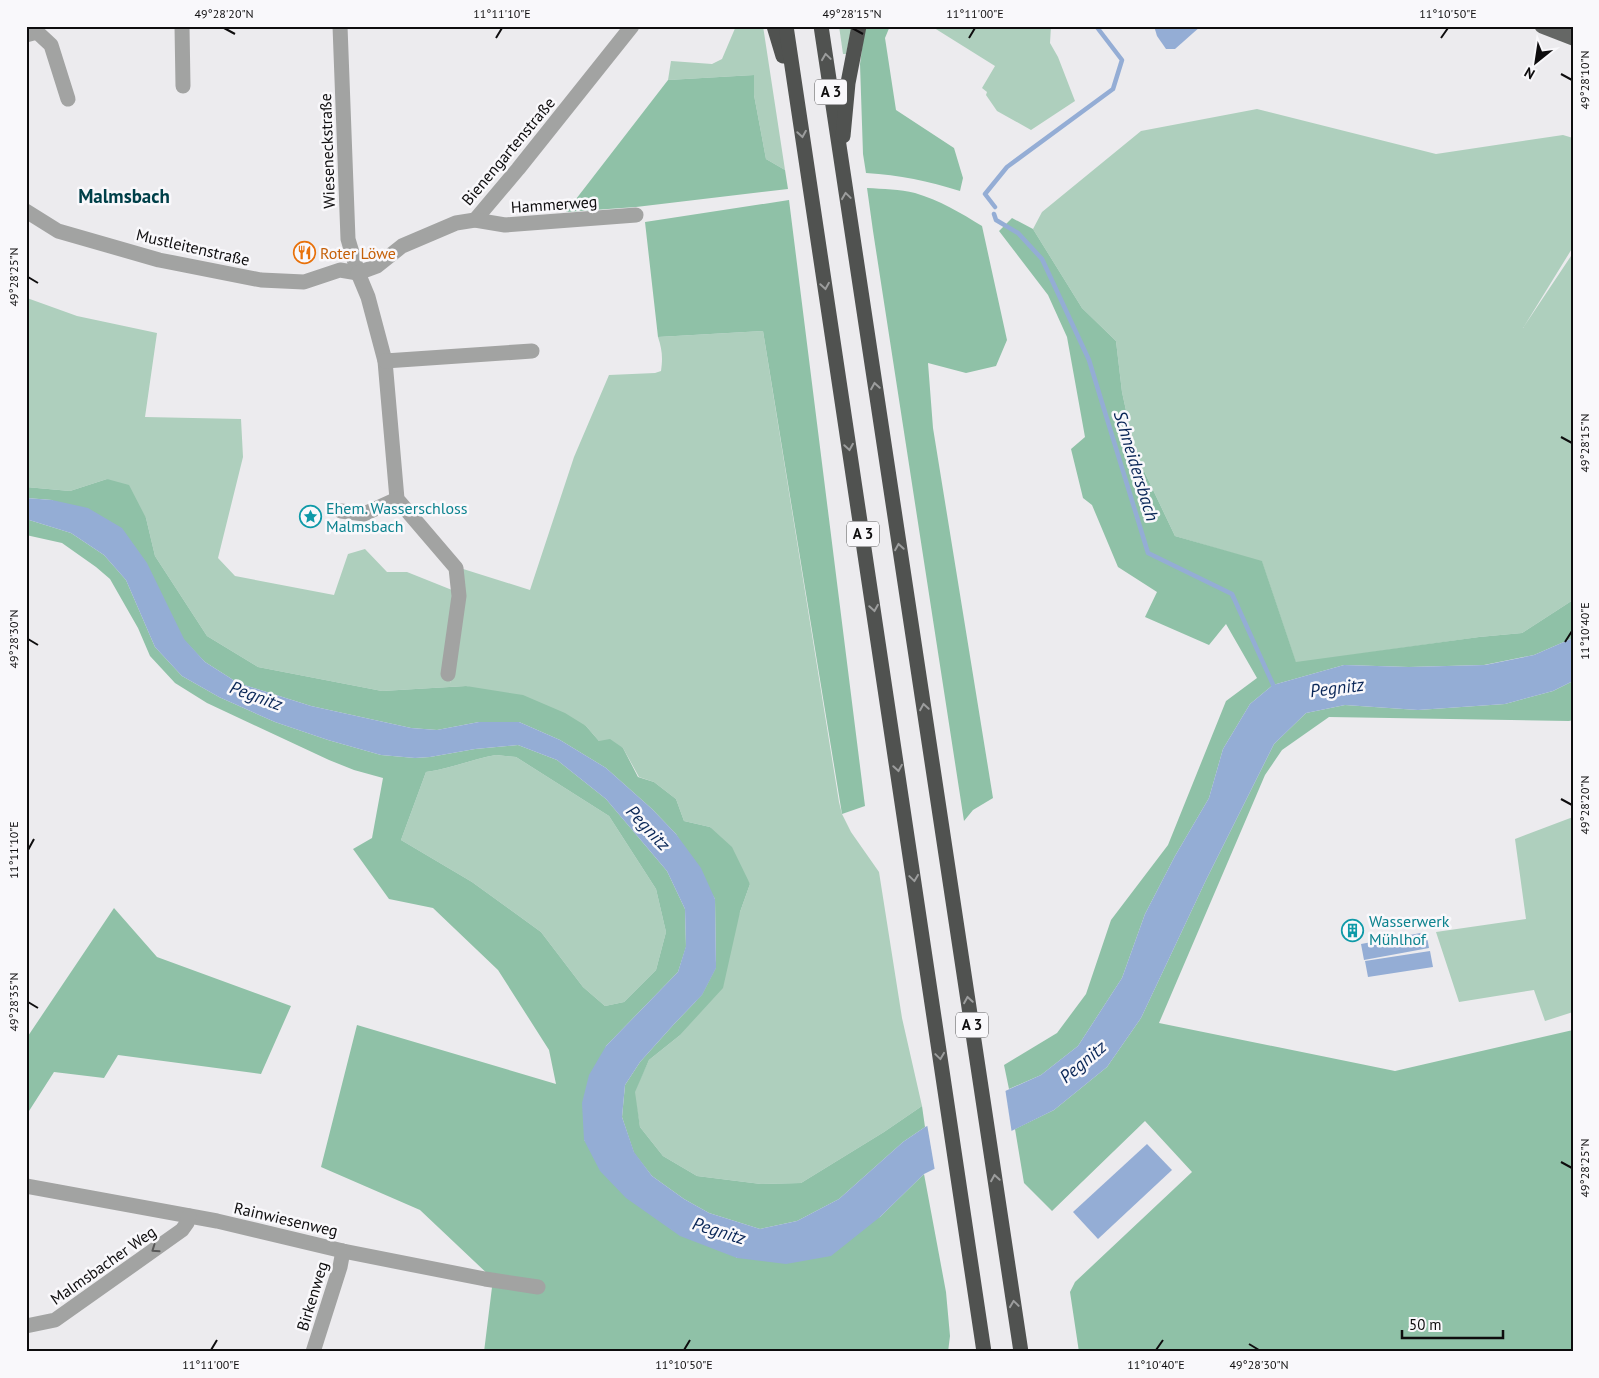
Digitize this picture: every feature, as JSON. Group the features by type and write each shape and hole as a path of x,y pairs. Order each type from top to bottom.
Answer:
{"highway":[{"path":"774,26 798,107"},
{"name":"A 3","path":"786,26 984,1352"},
{"name":"A 3","path":"821,26 1021,1352"},
{"path":"840,157 848,82 859,26"},
{"path":"978,1352 981,1326"}],"main road":[{"path":"1542,26 1573,38"}],"street":[{"path":"182,26 183,86"},
{"name":"Wieseneckstraße","path":"340,26 348,239 358,273 368,297 385,361 397,499"},
{"name":"Bienengartenstraße","path":"358,273 377,266 402,246 456,223 475,220 632,26"},
{"path":"26,35 37,32 51,44 68,99"},
{"name":"Mustleitenstraße","path":"26,211 58,231 159,260 261,280 304,282 340,270 358,273"},
{"name":"Hammerweg","path":"475,220 505,225 636,215"},
{"path":"385,361 532,351"},
{"path":"341,511 364,514 397,499 456,568 459,596 448,674"},
{"name":"Rainwiesenweg","path":"26,1186 189,1216 343,1250 538,1287"},
{"name":"Malmsbacher Weg","path":"26,1326 55,1320 182,1230 189,1216"},
{"name":"Birkenweg","path":"313,1352 340,1267 343,1250"}],"green space":[{"path":"736,26 763,26 785,170 766,159 754,95 754,75 668,80 671,61 712,64 722,59"},
{"path":"839,26 852,26 846,54 843,54"},
{"path":"865,26 890,26 885,38 896,110 954,148 963,178 960,191 914,179 866,173 863,154 860,64"},
{"path":"931,26 1051,26 1050,43 1058,57 1075,101 1031,130 997,111 986,95 987,92 982,88 995,66"},
{"path":"754,75 754,95 766,159 785,170 788,189 636,207 566,212 668,80"},
{"path":"1257,109 1436,154 1563,135 1573,138 1573,247 1523,328 1573,253 1573,600 1522,633 1479,637 1296,663 1262,562 1175,536 1135,452 1122,392 1116,341 1082,308 1033,229 1042,212 1141,131"},
{"path":"867,188 915,193 950,207 982,226 1007,340 996,366 966,373 928,363 933,428 993,798 973,810 964,821 873,231"},
{"path":"789,200 865,806 842,814 763,331 658,337 645,222"},
{"path":"1012,218 1033,229 1082,308 1116,341 1122,392 1135,452 1175,536 1262,561 1296,662 1479,637 1522,633 1573,600 1573,638 1534,655 1484,665 1409,667 1344,665 1273,685 1250,704 1223,749 1209,798 1175,856 1145,914 1122,978 1078,1046 1041,1075 1009,1089 1004,1065 1057,1033 1086,994 1111,920 1168,845 1226,701 1257,678 1226,624 1209,645 1145,617 1157,592 1118,567 1092,505 1083,498 1071,449 1085,437 1067,337 1048,295 999,231"},
{"path":"27,298 77,316 157,333 145,417 241,419 243,457 218,558 235,576 334,595 348,554 365,549 387,572 407,572 452,590 450,683 462,612 460,568 530,590 574,457 609,375 655,373 661,371 662,354 658,337 763,331 839,802 842,814 851,832 879,872 902,1018 922,1106 884,1132 801,1183 761,1184 697,1176 663,1156 640,1127 634,1092 649,1060 679,1036 740,912 750,884 710,827 684,821 676,799 654,782 639,777 623,748 599,741 586,726 466,686 382,691 258,667 207,636 155,556 146,518 107,479 70,491 26,487"},
{"path":"107,479 129,485 146,518 155,556 207,636 258,667 382,691 466,686 523,695 565,713 586,726 599,741 610,739 623,748 638,777 654,782 676,799 684,821 710,827 732,847 750,884 740,912 723,988 679,1036 649,1060 635,1092 640,1127 663,1156 697,1176 761,1184 801,1183 884,1132 922,1106 925,1127 903,1142 839,1199 797,1221 760,1229 709,1213 684,1199 652,1176 634,1153 622,1117 625,1085 640,1062 702,995 716,968 715,899 676,834 652,809 606,768 560,740 519,722 479,722 437,730 411,728 311,706 238,683 205,662 183,639 170,613 52,500 26,498 26,487 70,491"},
{"path":"26,519 71,533 104,555 126,580 155,647 182,676 219,697 275,722 381,755 415,758 430,757 475,749 518,745 557,760 606,799 667,871 685,909 686,947 678,972 606,1046 584,1140 737,1258 880,1217 924,1174 946,1292 950,1336 948,1352 484,1352 493,1279 420,1210 321,1167 357,1025 556,1084 549,1050 498,970 433,908 389,899 353,849 372,838 383,778 354,770 329,760 207,703 175,683 150,656 138,628 110,579 62,543 26,535","holes":["496,755 516,757 609,816 656,889 666,932 656,970 624,1002 605,1006 583,987 541,932 472,882 401,840 426,772"]},
{"path":"1573,681 1573,720 1569,721 1329,717 1282,750 1265,775 1159,1023 1395,1071 1573,1030 1573,1352 1079,1352 1070,1292 1075,1282 1192,1172 1145,1121 1052,1211 1024,1183 1015,1129 1054,1110 1107,1067 1141,1018 1206,880 1274,744 1306,713 1345,705 1418,710 1505,704 1553,691"},
{"path":"496,755 516,757 609,816 656,889 666,932 656,970 624,1002 605,1006 583,987 541,932 472,882 401,840 426,772"},
{"path":"1573,817 1573,1012 1545,1021 1534,990 1459,1002 1436,932 1526,919 1515,839"},
{"path":"114,908 157,957 291,1006 261,1074 118,1055 104,1078 54,1072 29,1111 26,1110 26,1039"}],"water":[{"path":"1154,26 1201,26 1175,49 1166,49 1157,36"},
{"name":"Pegnitz","path":"26,498 52,500 88,508 122,528 147,563 184,639 205,662 238,683 311,706 411,728 437,730 479,722 519,722 560,740 606,768 652,809 676,834 701,868 715,899 716,968 702,995 640,1062 625,1085 622,1117 634,1152 652,1176 684,1199 709,1213 760,1229 797,1221 839,1199 903,1142 925,1127 1041,1075 1078,1046 1122,978 1145,914 1175,856 1209,798 1223,749 1250,704 1273,685 1344,665 1409,667 1485,665 1534,655 1573,638 1573,681 1553,691 1505,704 1418,710 1345,705 1306,713 1274,744 1206,880 1141,1018 1107,1067 1054,1110 924,1174 880,1217 831,1256 786,1264 737,1258 680,1236 626,1198 600,1171 584,1140 582,1103 589,1075 606,1046 678,972 686,946 685,909 667,871 606,799 557,760 518,745 475,749 430,757 415,758 381,755 275,722 219,697 182,676 155,647 126,580 104,555 71,533 26,519"},
{"path":"1426,932 1429,948 1364,960 1361,944"},
{"path":"1430,951 1433,967 1368,977 1365,961"},
{"path":"1147,1144 1172,1170 1098,1239 1073,1212"}],"pier":[{"path":"1005,1088 1012,1134 935,1171 927,1124"}],"waterway":[{"name":"Schneidersbach","path":"995,207 985,194 1007,167 1113,89 1122,60 1096,26"},
{"name":"Schneidersbach","path":"994,214 996,220 1018,233 1042,259 1089,360 1148,553 1232,594 1275,689"}],"place":[{"name":"Roter Löwe","path":"304,253"},
{"name":"Ehem. Wasserschloss Malmsbach","path":"310,517"},
{"name":"Wasserwerk Mühlhof","path":"1353,930"}],"district":[{"name":"Malmsbach","path":"124,196"}]}
